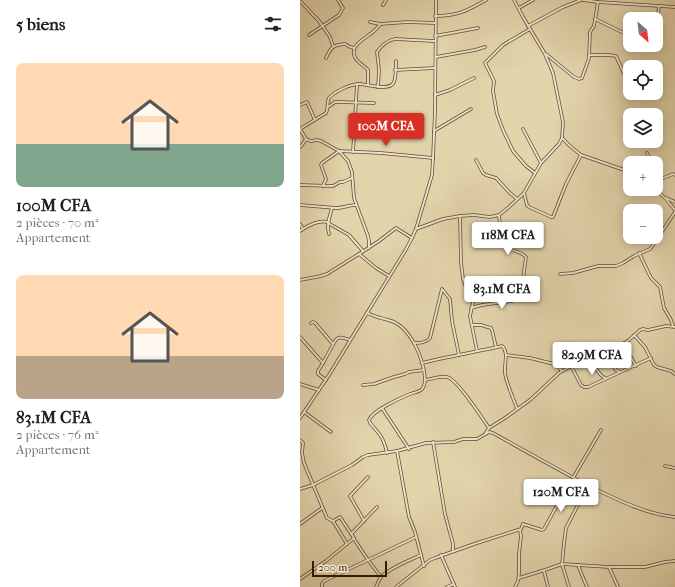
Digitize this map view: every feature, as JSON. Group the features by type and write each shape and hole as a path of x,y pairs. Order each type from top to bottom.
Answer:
{"street":[{"path":"300,0 316,17 330,37 333,46"},
{"path":"309,35 339,14 343,7 338,0"},
{"path":"383,5 386,0"},
{"path":"300,418 326,380 416,229 432,175 436,0"},
{"path":"435,16 449,15 466,11 486,0"},
{"path":"416,229 443,219 460,216 474,215 490,217 498,215 524,193 541,163 559,144 562,138 563,122 553,73 545,54 514,0"},
{"path":"518,8 533,0"},
{"path":"528,26 563,7 582,0 675,7"},
{"path":"545,54 574,77 581,79 584,76 590,55 590,32 594,27 598,2"},
{"path":"300,7 304,5"},
{"path":"658,12 659,6"},
{"path":"595,19 623,33"},
{"path":"370,22 380,24 407,22 435,23"},
{"path":"368,85 368,70 355,58 354,48 357,44 375,31 380,24"},
{"path":"435,36 478,28"},
{"path":"530,29 507,42 485,64 494,81 493,91 497,114 505,135 520,159 535,173"},
{"path":"378,86 379,70 377,52 389,41 395,39 435,41"},
{"path":"326,58 333,46 345,44 354,48"},
{"path":"435,57 485,47"},
{"path":"590,55 609,54 616,56 623,72"},
{"path":"369,248 368,236 356,205 353,192 350,164 339,151 321,141 310,141 306,139 300,129 326,113 328,107 327,102 329,99 335,93 346,87 357,84 384,87 389,87 392,85 394,82 396,61"},
{"path":"395,70 435,68"},
{"path":"435,95 450,90 474,78"},
{"path":"353,152 357,84"},
{"path":"300,105 307,102 315,120"},
{"path":"328,107 335,102 374,103"},
{"path":"434,131 471,109"},
{"path":"523,129 541,163"},
{"path":"562,138 581,155 623,170"},
{"path":"300,147 306,139"},
{"path":"323,186 326,179 321,165 339,151 433,158"},
{"path":"524,193 527,205 529,207 554,217 566,184 581,155"},
{"path":"476,160 483,173 496,178 517,199"},
{"path":"663,178 672,174 675,175"},
{"path":"300,185 334,186 340,182 344,182 352,178"},
{"path":"665,198 675,202"},
{"path":"560,274 573,273 598,266 616,266 654,246 675,211 665,198"},
{"path":"300,204 332,208 356,205"},
{"path":"329,234 328,223 332,208"},
{"path":"471,308 512,301 518,298 521,292 526,257 524,254 510,248 505,242 501,232 498,215"},
{"path":"460,216 461,262 464,283 474,298 470,316 477,351"},
{"path":"300,231 316,223 324,221 349,235 363,251"},
{"path":"300,224 303,229"},
{"path":"300,280 327,274 384,238 396,228 412,238"},
{"path":"359,254 376,268 389,276"},
{"path":"484,435 489,428 530,400 562,371 570,366 596,354 605,353 623,344 640,330 674,326 664,308 659,286 651,278 639,254"},
{"path":"414,343 427,341 430,338 442,290 450,299 452,321 460,354"},
{"path":"367,313 395,322 401,326 414,343 424,370 425,380 423,389 382,408 372,414 368,420 382,437 387,453"},
{"path":"311,322 315,323 333,344"},
{"path":"472,325 481,325 491,328 496,347"},
{"path":"634,335 645,347 654,365 671,370 675,374"},
{"path":"300,337 323,363"},
{"path":"326,380 318,374 318,371 333,344 338,338 342,337 350,340"},
{"path":"623,344 636,366"},
{"path":"422,362 502,346 504,347 506,355 505,373 517,409"},
{"path":"605,353 616,370 622,372"},
{"path":"506,355 530,358 554,364 557,365 562,371"},
{"path":"586,358 591,362 601,376 606,379"},
{"path":"570,366 582,385 584,387 588,387 651,358"},
{"path":"364,385 374,384 409,372 424,370"},
{"path":"425,380 446,377 451,378 489,428"},
{"path":"300,384 319,390"},
{"path":"382,408 409,449"},
{"path":"304,412 331,432"},
{"path":"573,478 601,430"},
{"path":"300,489 313,485 368,455 409,449 426,443 477,439 489,432 600,492 657,514 675,517"},
{"path":"300,440 303,443 302,453 304,463 322,508 327,518 333,521 347,544"},
{"path":"433,442 445,514 453,544 453,550"},
{"path":"397,451 409,517 422,555 424,566"},
{"path":"665,466 675,468"},
{"path":"364,521 350,496 368,477"},
{"path":"569,587 562,564 566,528 590,486"},
{"path":"396,587 430,560 453,550 499,535 520,530 524,524 542,530 544,529 560,500 563,498 570,498 579,503"},
{"path":"300,524 322,508"},
{"path":"351,534 377,508"},
{"path":"333,521 340,517 381,577"},
{"path":"515,587 519,578 520,530"},
{"path":"322,587 324,581 416,537"},
{"path":"300,579 326,561 354,538"},
{"path":"376,587 381,577 406,562 422,555"},
{"path":"441,556 455,586 447,587"},
{"path":"519,578 562,564 609,567 645,567 675,561"},
{"path":"578,565 587,587"},
{"path":"609,567 618,587"},
{"path":"544,570 548,587"}]}
